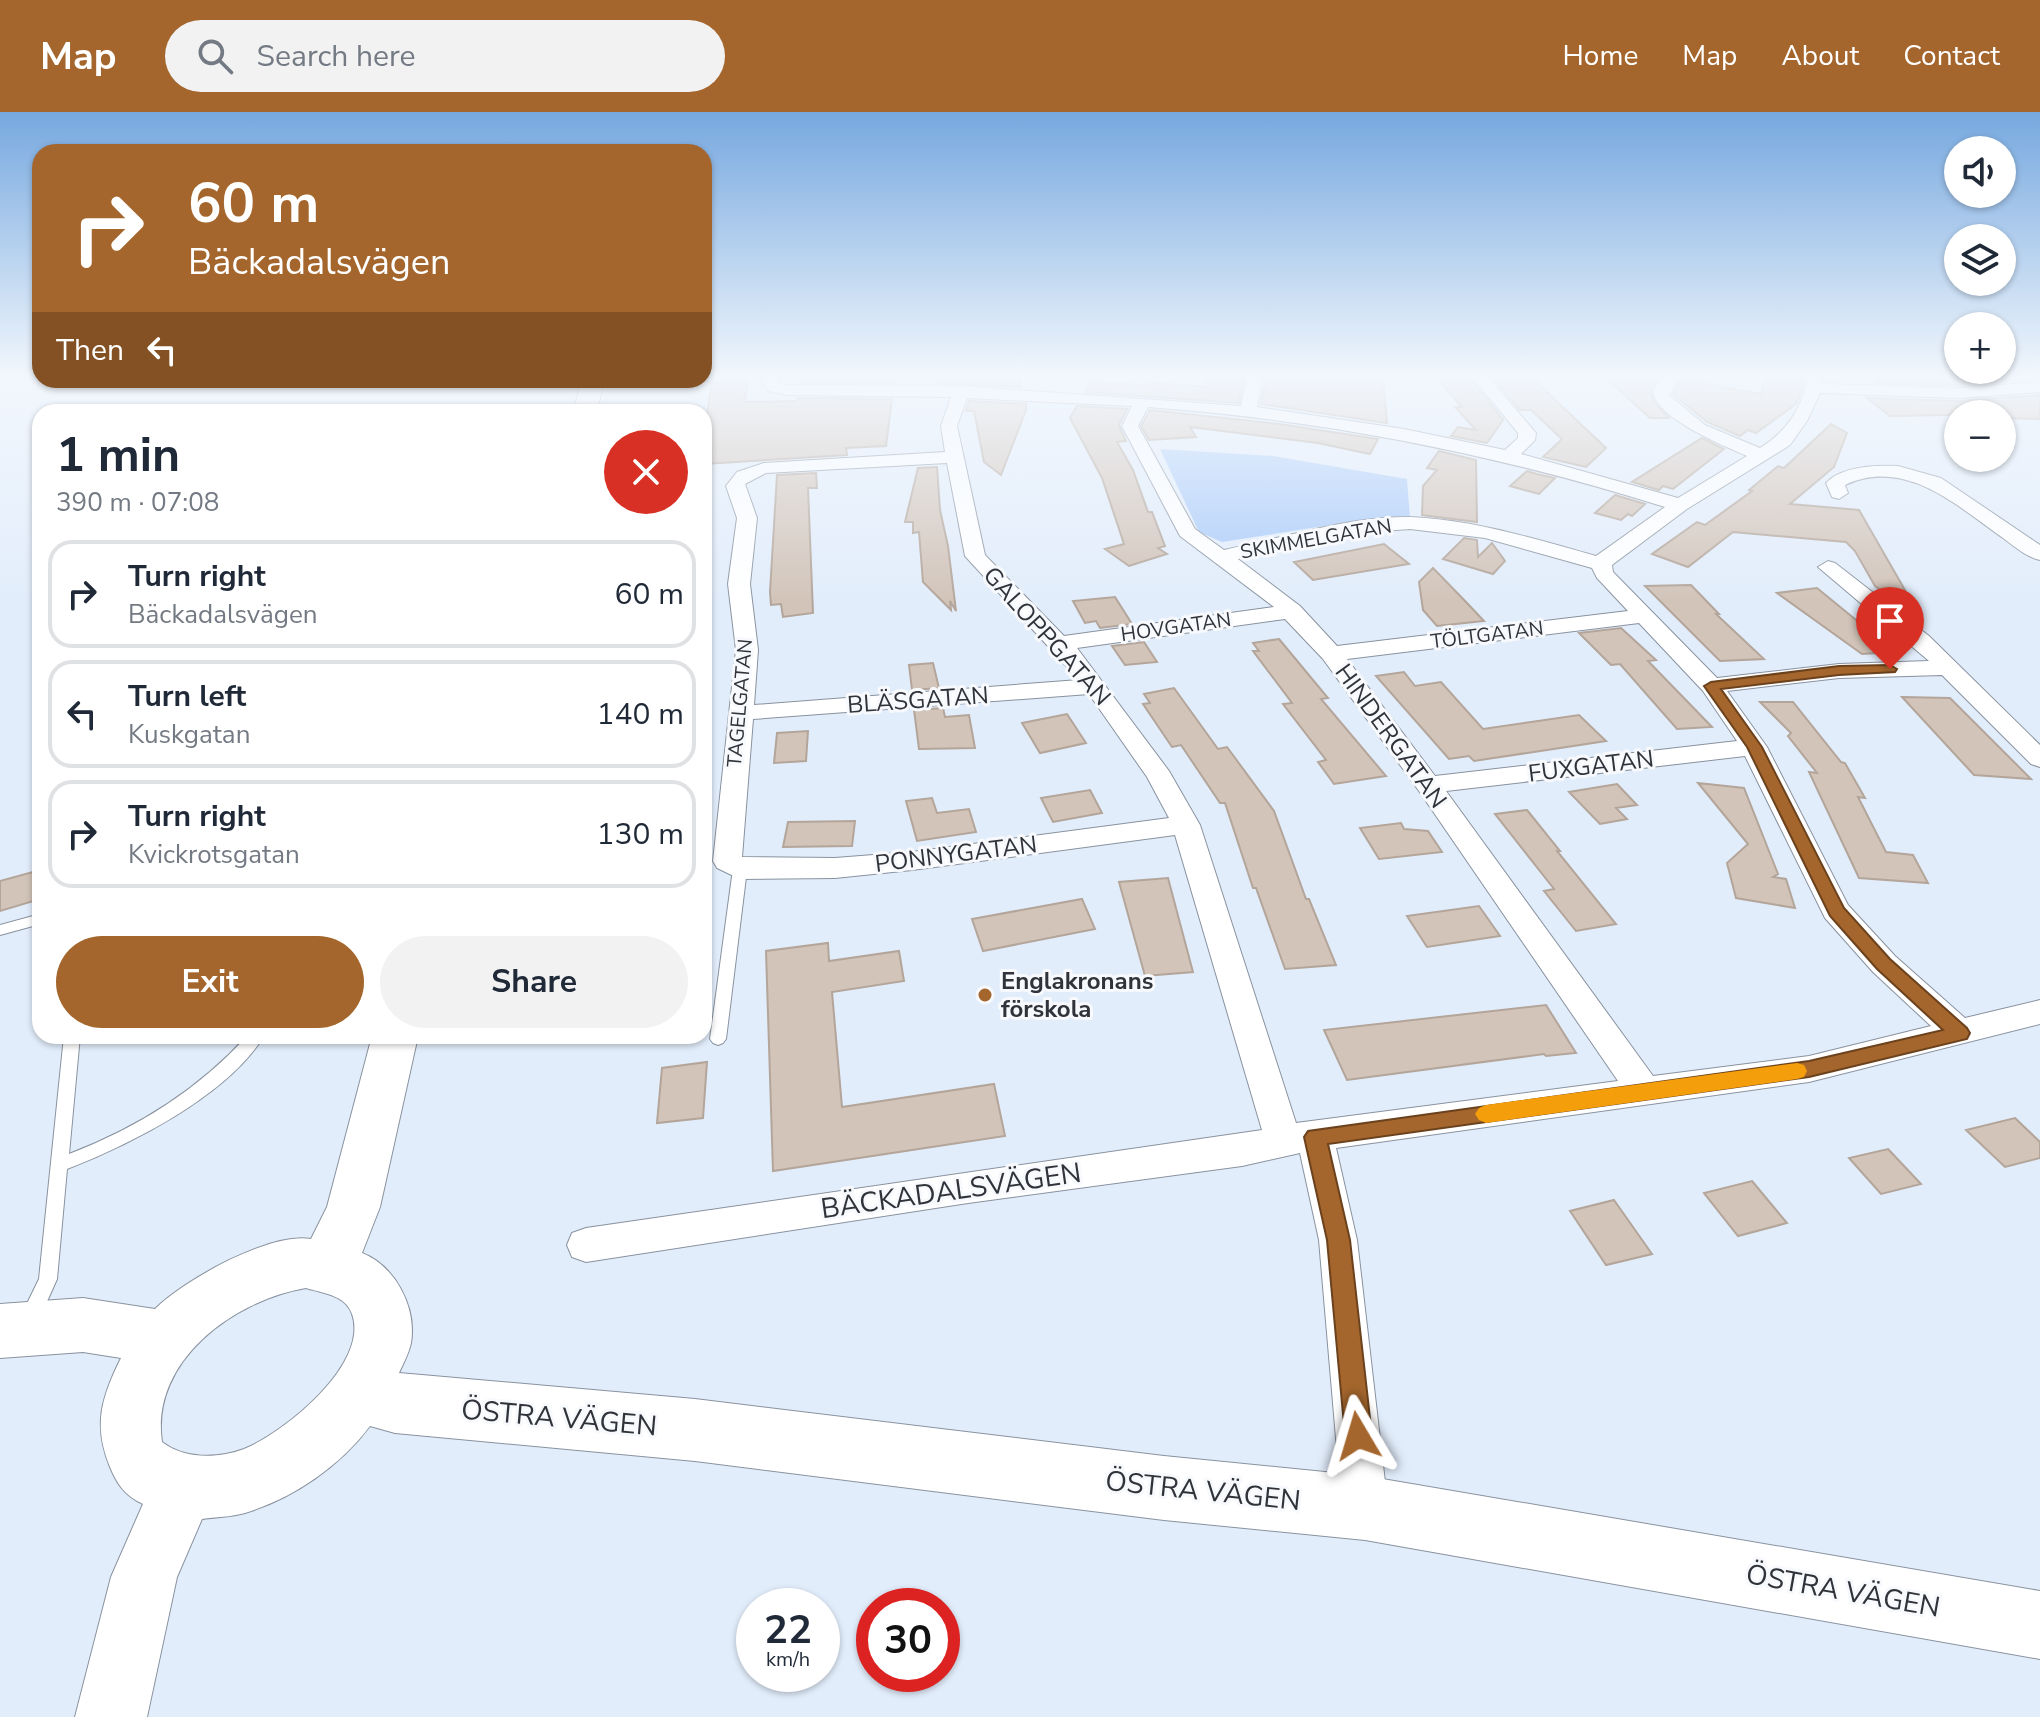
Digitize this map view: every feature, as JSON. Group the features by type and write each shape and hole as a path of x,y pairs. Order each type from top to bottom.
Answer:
{"main road":[{"path":"325,1265 347,1232 357,1204 373,1117 393,1044"},
{"path":"289,1265 325,1265 343,1269 362,1281 376,1298 382,1316 380,1352 361,1393 317,1442 272,1470 225,1486 183,1487 149,1473 131,1446 128,1426 134,1391 165,1338 185,1318 224,1290 249,1277 289,1265"},
{"path":"12,1330 83,1325 165,1338"},
{"name":"ÖSTRA VÄGEN","path":"361,1393 395,1403 695,1430 1164,1488 1365,1508 2040,1625"},
{"path":"111,1717 144,1577 183,1487"}],"street":[{"name":"GALOPPGATAN","path":"952,452 975,556 1060,643 1096,686 1160,777 1186,825 1299,1138"},
{"name":"HINDERGATAN","path":"1144,452 1187,532 1292,611 1331,654 1428,785 1646,1093"},
{"path":"1489,452 1680,505"},
{"path":"1509,456 1513,452"},
{"path":"1754,452 1763,456"},
{"path":"1768,452 1680,505 1601,564 1604,574 1711,686 1754,747 1836,911 1884,964 1960,1033"},
{"name":"TAGELGATAN","path":"734,865 740,713 747,650 739,584 747,518 735,486 737,481 750,472 764,468 953,457"},
{"path":"1839,493 1835,483 1846,478 1884,472 1918,475 1934,482 2040,554"},
{"name":"SKIMMELGATAN","path":"1219,557 1369,526 1410,523 1486,532 1601,564"},
{"path":"1828,567 1921,641 2040,759"},
{"name":"HOVGATAN","path":"1060,643 1292,611"},
{"name":"TÖLTGATAN","path":"1331,654 1644,616"},
{"path":"1711,686 1839,671 1946,668"},
{"name":"BLÄSGATAN","path":"740,713 1096,686"},
{"name":"FUXGATAN","path":"1428,785 1754,747"},
{"name":"PONNYGATAN","path":"734,865 835,868 912,861 1186,825"},
{"name":"BÄCKADALSVÄGEN","path":"586,1245 953,1189 1242,1151 1299,1138 1809,1069 2040,1012"},
{"path":"1299,1138 1338,1240 1365,1508"}],"lane":[{"path":"718,1039 734,865"},
{"path":"0,930 32,921"},
{"path":"12,1330 48,1279 71,1044"},
{"path":"61,1164 92,1153 163,1116 208,1084 250,1044"}],"shaded area":[{"path":"1161,452 1273,456 1407,479 1410,518 1362,520 1222,542 1199,532"}],"building":[{"path":"712,452 847,452 847,455 712,463"},
{"path":"982,452 1010,452 1001,475 984,462"},
{"path":"1088,452 1123,452 1165,546 1158,548 1167,554 1129,566 1105,549 1124,544 1102,478"},
{"path":"1438,452 1476,460 1477,522 1422,515 1423,486 1437,470 1427,468"},
{"path":"1548,452 1602,452 1586,467 1543,457"},
{"path":"1680,452 1720,452 1673,489 1663,486 1659,490 1632,482"},
{"path":"1801,452 1840,452 1834,467 1790,504 1859,510 1921,618 1875,586 1855,551 1846,542 1733,532 1688,567 1652,554 1697,522 1705,525 1752,491 1749,490 1778,466 1784,468"},
{"path":"937,467 940,510 956,611 950,601 951,610 923,582 919,532 913,533 913,522 905,522 918,468"},
{"path":"1527,471 1555,478 1539,494 1510,486"},
{"path":"816,473 817,488 808,488 813,613 783,617 781,604 771,605 770,592 777,475"},
{"path":"1615,495 1645,504 1632,516 1628,514 1621,520 1595,513"},
{"path":"1464,538 1477,540 1478,557 1492,543 1505,561 1493,574 1443,559"},
{"path":"1384,544 1409,564 1313,580 1294,562"},
{"path":"1433,568 1484,621 1437,626 1423,610 1419,582"},
{"path":"1691,585 1719,614 1716,614 1764,659 1720,661 1645,586"},
{"path":"1817,588 1895,652 1862,654 1777,593"},
{"path":"1115,597 1132,624 1100,628 1096,621 1085,623 1073,601"},
{"path":"1621,628 1656,660 1648,661 1712,727 1677,729 1620,664 1611,665 1579,633"},
{"path":"1279,639 1328,698 1321,699 1386,776 1334,784 1318,762 1326,760 1283,704 1292,703 1253,651 1259,651 1253,643"},
{"path":"1144,642 1157,662 1125,665 1112,646"},
{"path":"933,663 939,688 912,690 909,665"},
{"path":"1404,672 1415,686 1441,682 1483,729 1579,715 1606,741 1474,761 1469,756 1449,759 1376,676"},
{"path":"1174,688 1218,749 1227,747 1274,811 1306,899 1309,899 1336,965 1285,969 1256,888 1253,888 1225,803 1220,803 1181,745 1172,747 1143,704 1150,703 1144,694"},
{"path":"1902,697 1950,698 2031,779 1974,775"},
{"path":"1760,702 1793,702 1845,763 1865,798 1858,797 1886,852 1913,855 1928,883 1859,878 1809,772 1817,773 1788,736 1791,733"},
{"path":"943,708 945,717 969,715 975,748 919,749 914,710"},
{"path":"1067,714 1086,743 1040,753 1022,723"},
{"path":"808,731 806,761 774,763 777,733"},
{"path":"1698,783 1744,788 1778,874 1773,877 1786,879 1795,908 1736,898 1727,863 1748,844"},
{"path":"1617,784 1637,805 1616,808 1627,819 1600,824 1569,792"},
{"path":"1090,790 1102,813 1053,822 1041,798"},
{"path":"932,798 937,813 969,809 976,832 917,841 906,801"},
{"path":"1527,810 1616,924 1576,931 1544,891 1554,889 1495,814"},
{"path":"855,821 852,846 783,847 788,822"},
{"path":"1401,823 1404,829 1428,831 1442,852 1379,859 1360,828"},
{"path":"32,872 32,901 0,911 0,881"},
{"path":"1168,878 1193,972 1145,976 1119,882"},
{"path":"1082,899 1095,929 983,951 972,919"},
{"path":"1479,906 1500,936 1427,947 1407,916"},
{"path":"828,943 829,961 899,951 904,981 832,992 842,1107 994,1084 1005,1136 773,1171 766,951"},
{"path":"1546,1005 1576,1053 1544,1054 1347,1080 1324,1030"},
{"path":"707,1062 703,1118 657,1123 662,1068"},
{"path":"2015,1118 2040,1142 2040,1158 2005,1167 1966,1130"},
{"path":"1888,1149 1921,1184 1881,1194 1849,1158"},
{"path":"1752,1181 1787,1223 1738,1236 1704,1193"},
{"path":"1614,1200 1652,1254 1606,1265 1570,1211"}],"slow traffic":[{"path":"1486,1114 1797,1071"}],"place":[{"name":"Englakronans förskola","path":"985,995"}],"route":[{"path":"1358,1436 1338,1240 1315,1137 1809,1069 1960,1033 1884,964 1836,911 1754,747 1711,686 1839,671 1890,669"}]}
